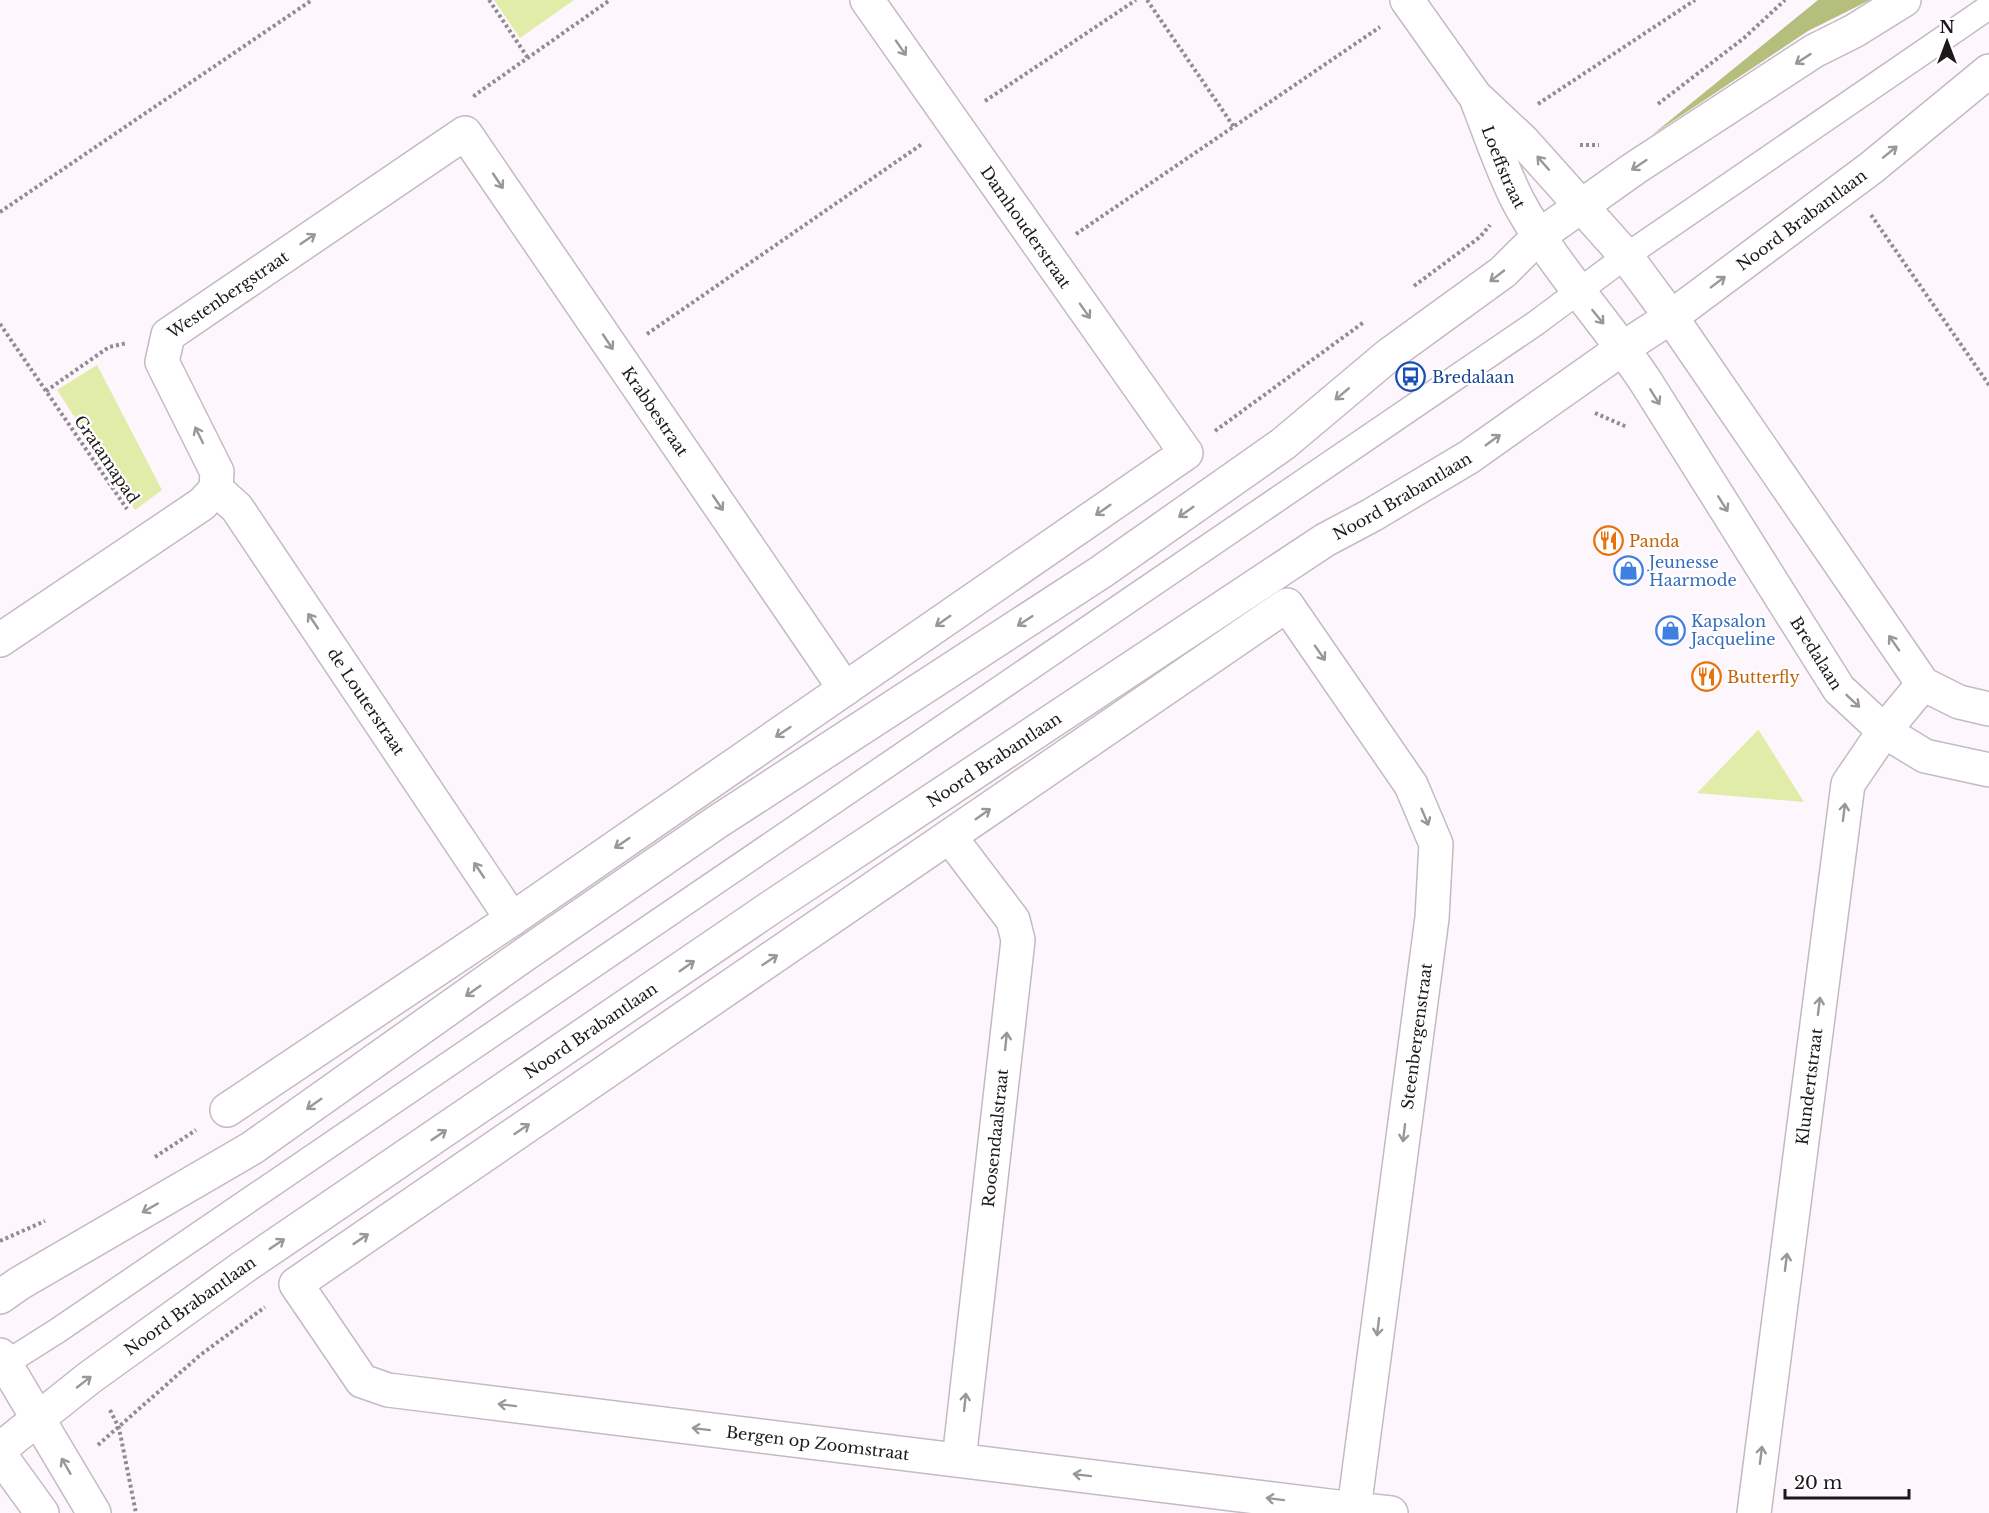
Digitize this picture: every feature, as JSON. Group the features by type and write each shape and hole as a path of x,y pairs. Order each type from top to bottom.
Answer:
{"street":[{"name":"Damhouderstraat","path":"845,689 1186,453 867,0"},
{"path":"0,1297 20,1283 252,1148 521,957 717,822 1101,572 1283,444 1390,354 1503,272 1539,236 1635,168 1814,51 1854,31 1904,0"},
{"name":"Loeffstraat","path":"1409,3 1475,96 1523,141 1626,256 1671,317"},
{"name":"Noord Brabantlaan","path":"0,1449 89,1378 242,1268 773,906 1325,540 1372,515 1469,457 1623,348 1671,317 1871,168 1989,71"},
{"name":"Loeffstraat","path":"1475,96 1518,201 1577,291"},
{"name":"Westenbergstraat","path":"216,489 217,472 162,362 168,335 465,133"},
{"name":"Krabbestraat","path":"465,133 845,689"},
{"name":"Bredalaan","path":"1577,291 1623,348 1839,689 1884,731 1925,756 1989,770"},
{"path":"1671,317 1923,684 1959,702 1989,709"},
{"path":"0,640 202,504 216,489"},
{"name":"de Louterstraat","path":"216,489 237,508 512,919"},
{"name":"Steenbergenstraat","path":"950,837 1287,605 1411,785 1436,844 1432,918 1354,1509"},
{"name":"Klundertstraat","path":"1754,1513 1848,784 1884,731 1923,684"},
{"path":"227,1110 512,919 845,689"},
{"path":"296,1284 950,837"},
{"name":"Roosendaalstraat","path":"950,837 1013,920 1018,940 959,1460"},
{"name":"Bergen op Zoomstraat","path":"296,1284 362,1381 388,1390 1392,1513"},
{"path":"2,1362 39,1418 94,1513"},
{"path":"0,1455 42,1513"}],"lane":[{"path":"2,1362 67,1324 740,866 1536,323 1626,256 1989,7"}],"path":[{"path":"0,212 312,0"},
{"path":"489,0 528,58"},
{"path":"465,133 475,95 610,0"},
{"path":"616,355 1136,0"},
{"path":"1147,0 1234,127"},
{"path":"1532,109 1695,0"},
{"path":"1046,255 1234,127 1409,3"},
{"path":"1870,214 1989,385"},
{"name":"Gratamapad","path":"0,324 148,541"},
{"path":"46,392 109,347 168,335"},
{"path":"136,1513 119,1428 199,1356 296,1284"}],"green space":[{"path":"494,0 574,0 520,38"},
{"path":"1818,0 1870,0 1808,31 1652,135"},
{"path":"97,365 162,490 135,510 57,390"},
{"path":"1758,730 1804,802 1697,793"}],"place":[{"name":"Bredalaan","path":"1411,377"},
{"name":"Panda","path":"1608,541"},
{"name":"Jeunesse Haarmode","path":"1628,571"},
{"name":"Kapsalon Jacqueline","path":"1670,630"},
{"name":"Butterfly","path":"1706,677"}]}
